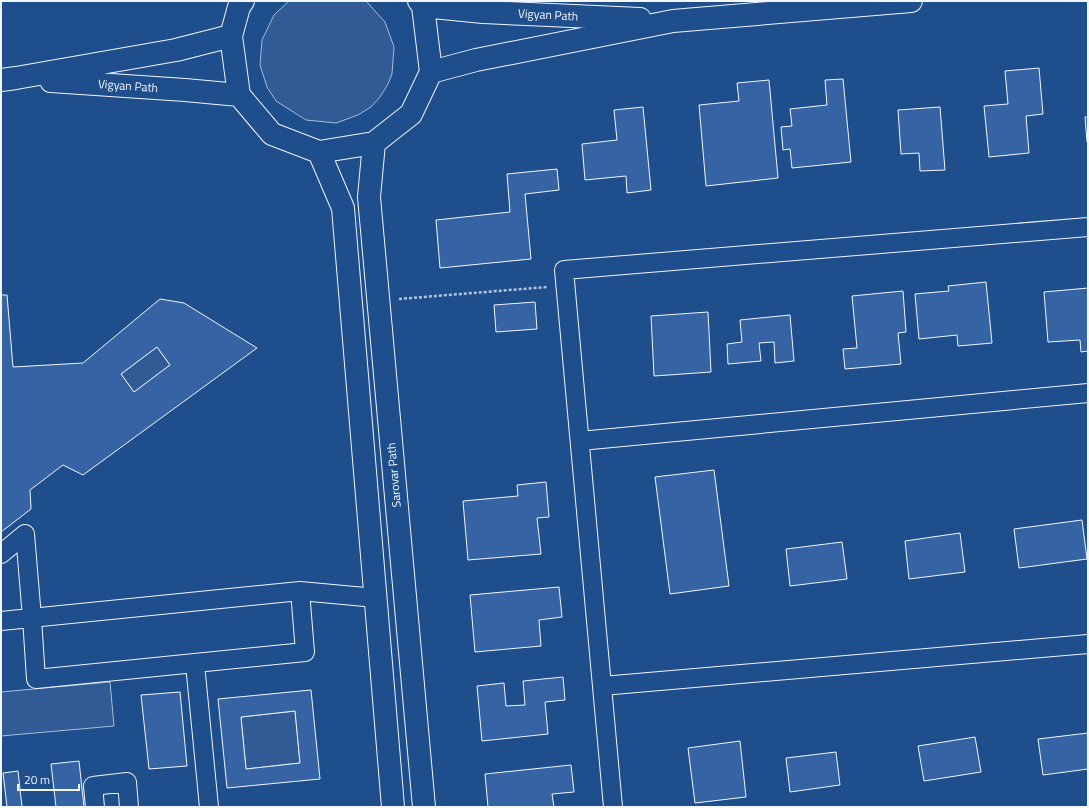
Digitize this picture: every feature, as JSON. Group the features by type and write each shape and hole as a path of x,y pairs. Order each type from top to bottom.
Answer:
{"main road":[{"path":"243,1 239,7 231,36 239,95 272,134 319,152 374,143 411,114 431,72 421,4"},
{"name":"Vigyan Path","path":"431,72 476,60 673,21 911,1"},
{"name":"Vigyan Path","path":"421,4 483,12 673,21"},
{"name":"Vigyan Path","path":"8,79 176,50 231,36"},
{"name":"Vigyan Path","path":"8,79 178,89 239,95"},
{"name":"Sarovar Path","path":"374,143 369,197 424,807"},
{"path":"319,152 343,208 393,807"}],"street":[{"path":"613,807 564,270 1088,227"},
{"path":"580,441 1088,393"},
{"path":"1,554 25,534 36,679 304,652 300,591"},
{"path":"1,621 300,591 376,598"},
{"path":"602,686 1088,644"},
{"path":"195,664 209,807"},
{"path":"95,807 93,786 127,782 129,807"}],"path":[{"path":"378,301 566,286"}],"shaded area":[{"path":"289,1 366,1 385,22 394,47 392,74 380,97 371,107 358,115 336,123 306,120 276,101 267,87 260,65 262,40 274,15"},
{"path":"157,347 170,365 134,392 121,374"},
{"path":"110,682 114,726 1,736 1,692"},
{"path":"295,711 300,763 246,769 241,717"}],"building":[{"path":"1039,68 1043,114 1026,116 1029,153 989,157 984,106 1008,104 1005,71"},
{"path":"843,79 851,162 792,168 790,149 783,150 781,127 792,126 790,109 827,105 825,80"},
{"path":"769,80 778,178 706,186 699,105 739,101 737,83"},
{"path":"643,107 651,190 627,193 626,176 585,180 582,144 617,140 614,110"},
{"path":"940,107 945,170 920,171 919,153 901,154 898,110"},
{"path":"1085,117 1088,117 1088,142 1087,142"},
{"path":"557,169 559,190 525,194 531,259 440,268 436,220 510,212 507,174"},
{"path":"986,282 992,343 958,346 957,335 919,339 915,294 949,291 948,286"},
{"path":"1088,288 1088,351 1081,352 1080,340 1048,342 1044,292"},
{"path":"903,291 906,332 898,333 901,364 845,369 843,349 857,348 852,296"},
{"path":"1,295 7,295 13,367 83,363 160,299 184,303 257,348 83,475 63,465 30,490 31,509 1,532","holes":["157,347 170,365 134,392 121,374"]},
{"path":"535,302 537,329 496,332 494,305"},
{"path":"708,312 711,372 654,376 651,316"},
{"path":"790,315 794,361 775,363 774,342 759,343 761,361 728,364 727,344 742,342 740,320"},
{"path":"714,470 729,586 670,594 655,477"},
{"path":"546,482 549,517 537,518 541,554 468,560 463,501 518,496 517,485"},
{"path":"1082,520 1087,559 1019,568 1014,529"},
{"path":"960,533 965,572 909,579 905,541"},
{"path":"842,542 847,579 790,586 786,549"},
{"path":"559,587 562,617 539,620 541,646 475,652 470,595"},
{"path":"563,677 565,700 545,702 548,734 482,741 477,686 504,683 506,706 525,705 523,681"},
{"path":"311,690 320,779 227,788 218,699","holes":["295,711 300,763 246,769 241,717"]},
{"path":"180,692 187,766 149,769 141,695"},
{"path":"1088,733 1088,769 1043,775 1038,739"},
{"path":"975,737 981,772 924,781 918,746"},
{"path":"740,741 746,797 695,803 688,748"},
{"path":"836,752 840,785 790,792 786,758"},
{"path":"79,761 84,807 56,807 51,764"},
{"path":"571,765 574,792 552,794 554,807 488,807 485,774"},
{"path":"18,771 22,807 7,807 3,773"}]}
